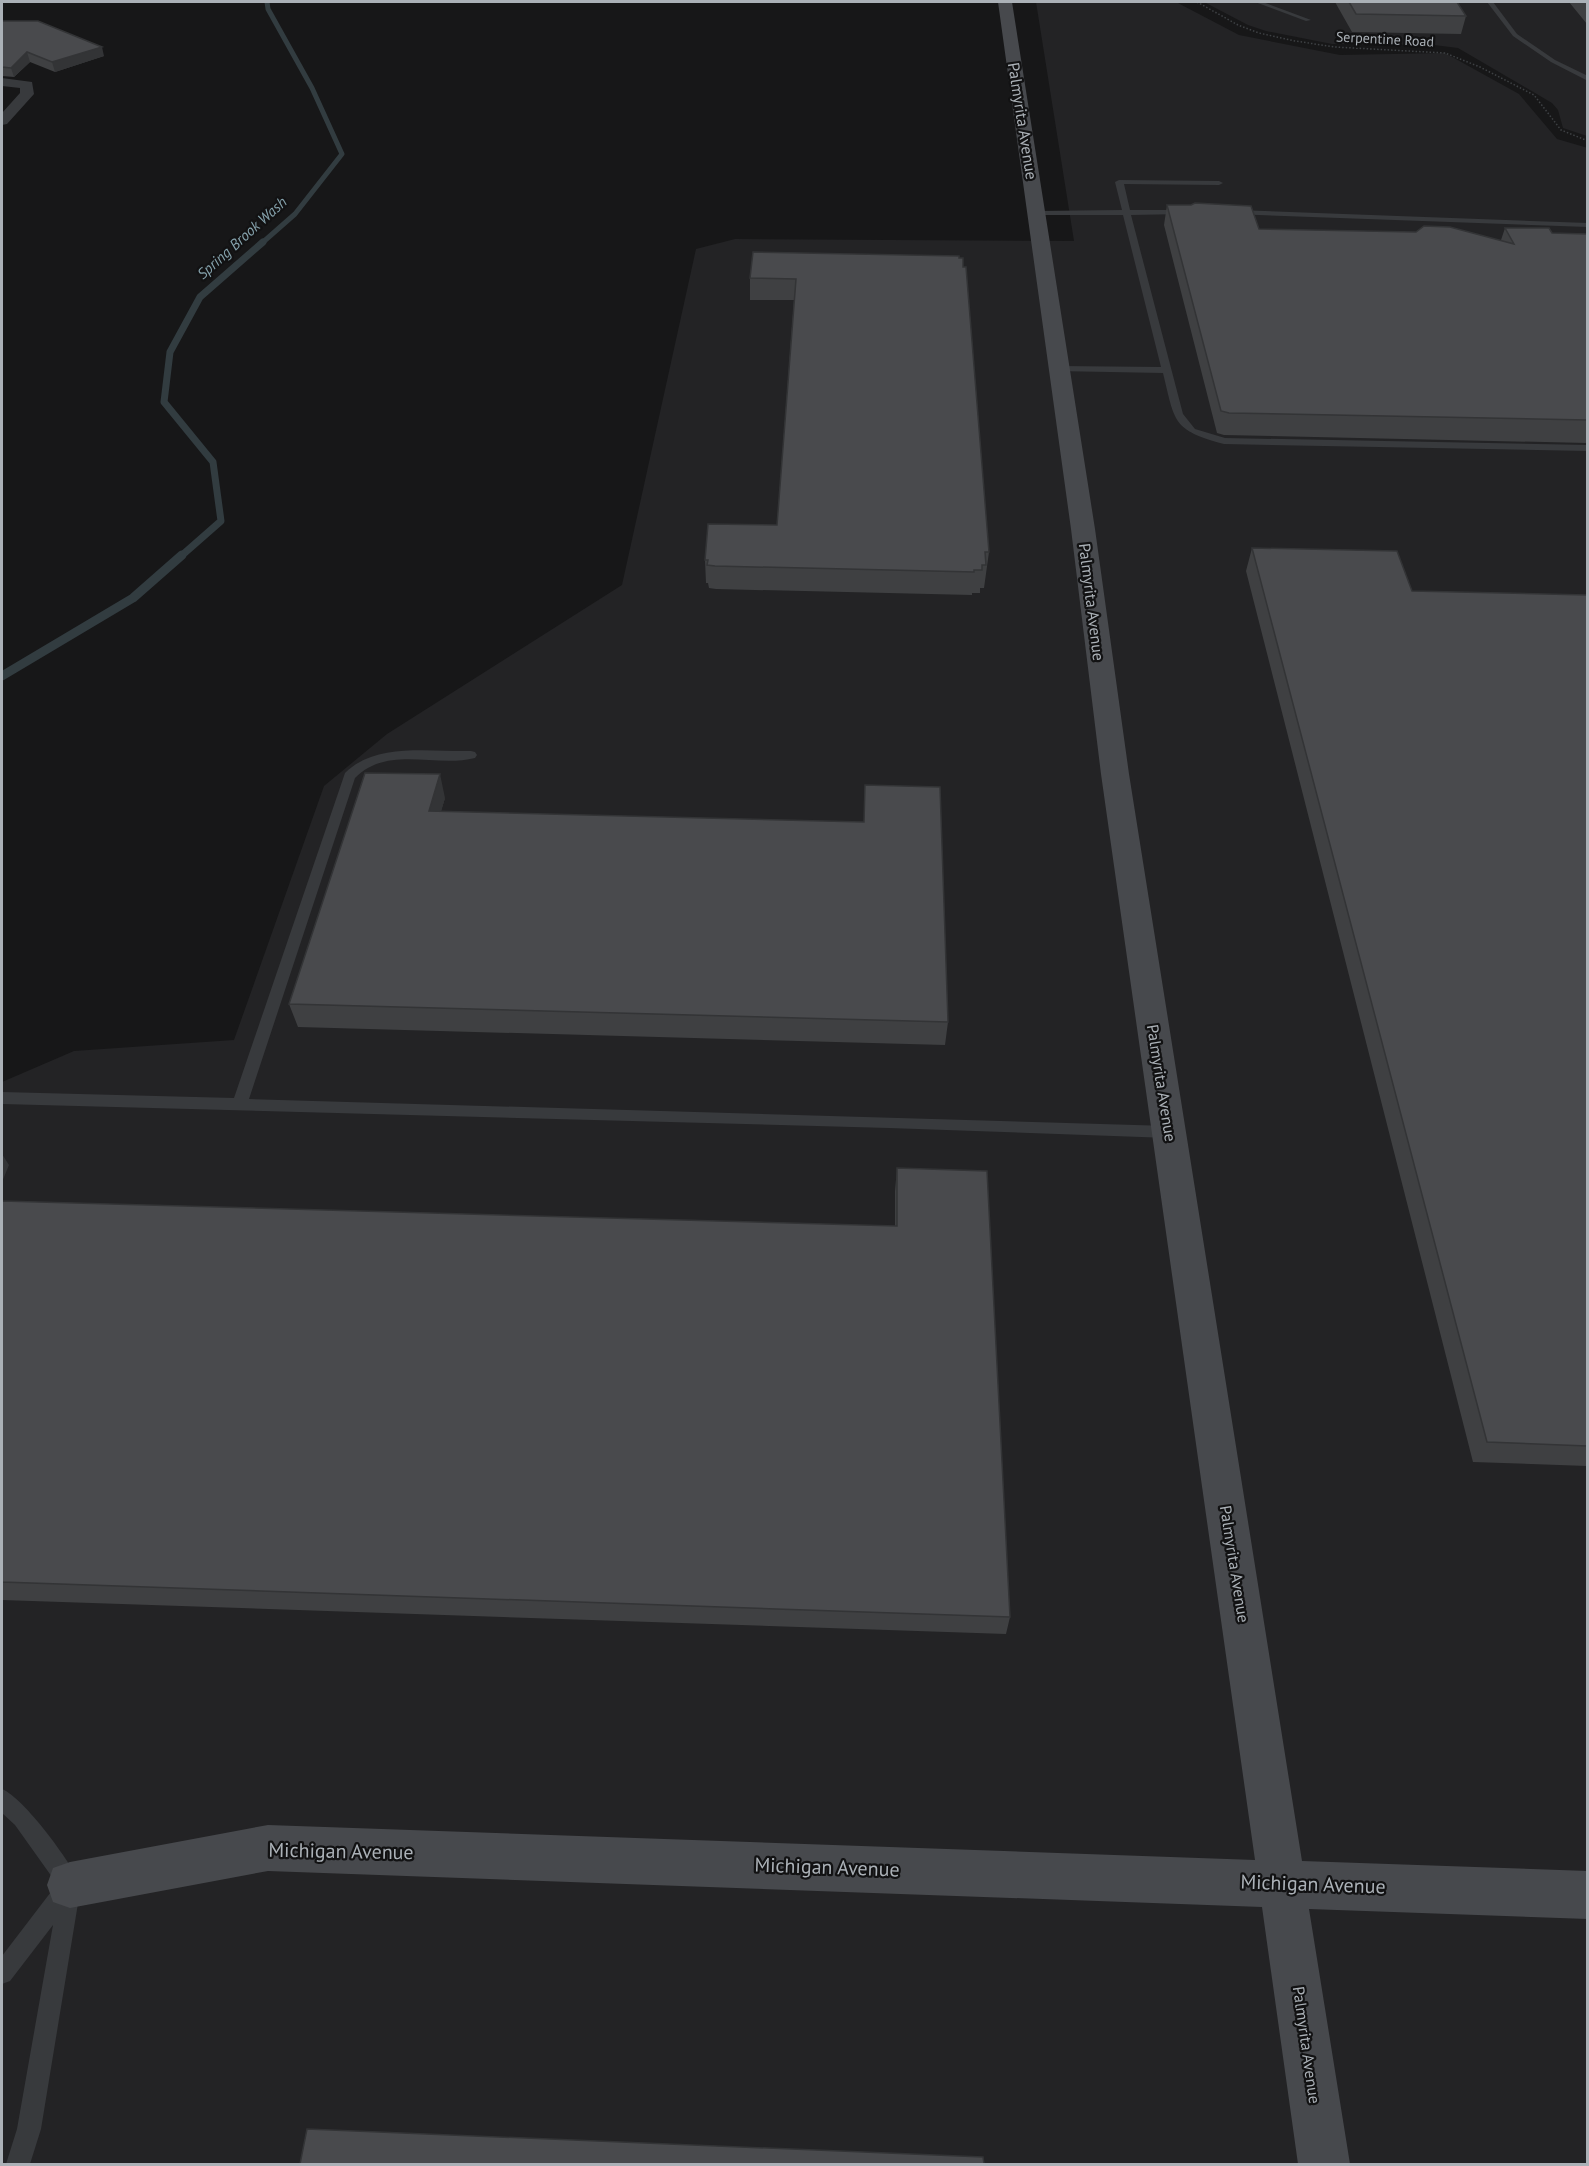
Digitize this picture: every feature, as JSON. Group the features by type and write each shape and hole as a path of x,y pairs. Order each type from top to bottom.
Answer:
{"street":[{"name":"Palmyrita Avenue","path":"1005,2 1114,763 1324,2164"},
{"path":"2,82 27,85 29,89 2,121"},
{"name":"Michigan Avenue","path":"70,1885 268,1848 1283,1882 1587,1895"}],"lane":[{"path":"1258,2 1308,20"},
{"path":"1491,2 1515,35 1553,61 1587,79"},
{"path":"1219,183 1119,182 1178,415 1192,431 1224,441 1587,448"},
{"path":"1037,213 1193,212"},
{"path":"1226,212 1587,225"},
{"path":"1059,369 1166,370"},
{"path":"240,1103 349,776 361,764 388,756 471,755"},
{"path":"2,1098 240,1103 1169,1132"},
{"path":"2,1799 22,1818 70,1885 28,2129 18,2164"},
{"path":"2,1973 70,1885"}],"path":[{"name":"Serpentine Road","path":"1197,2 1238,25 1295,41 1335,47 1445,53 1480,67 1534,96 1561,130 1587,141"}],"shaded area":[{"path":"1036,2 1176,2 1239,35 1340,55 1445,53 1519,94 1557,139 1588,148 1587,2164 2,2164 2,1082 74,1051 234,1040 324,786 387,734 622,585 696,249 735,239 1074,241"},
{"path":"1204,2 1587,2 1587,136 1563,128 1558,110 1552,103 1458,48 1434,45 1332,44 1266,31 1248,25"}],"building":[{"path":"1349,2 1457,2 1466,16 1356,14"},
{"path":"2,21 38,21 102,47 52,62 27,52 11,68 2,67"},
{"path":"1195,203 1251,206 1259,229 1416,232 1424,226 1450,227 1514,244 1505,228 1549,228 1552,233 1587,234 1587,420 1229,413 1221,411 1167,205"},
{"path":"753,252 959,256 963,258 963,267 966,267 989,552 985,552 986,565 982,565 982,570 974,570 974,572 707,565 708,560 705,560 708,524 777,525 796,279 750,278"},
{"path":"1252,548 1397,551 1412,591 1587,595 1587,1446 1487,1442"},
{"path":"365,773 440,774 429,811 864,822 865,785 940,787 948,1022 289,1004"},
{"path":"897,1168 987,1171 1010,1617 2,1582 2,1201 897,1226"},
{"path":"307,2129 983,2157 984,2164 300,2164"}],"waterway":[{"name":"Spring Brook Wash","path":"262,243 295,214 342,154 312,88 268,9 267,2"},
{"name":"Spring Brook Wash","path":"180,557 221,521 213,462 164,402 170,352 200,297 263,242"},
{"name":"Spring Brook Wash","path":"2,676 133,598 182,555"}]}
